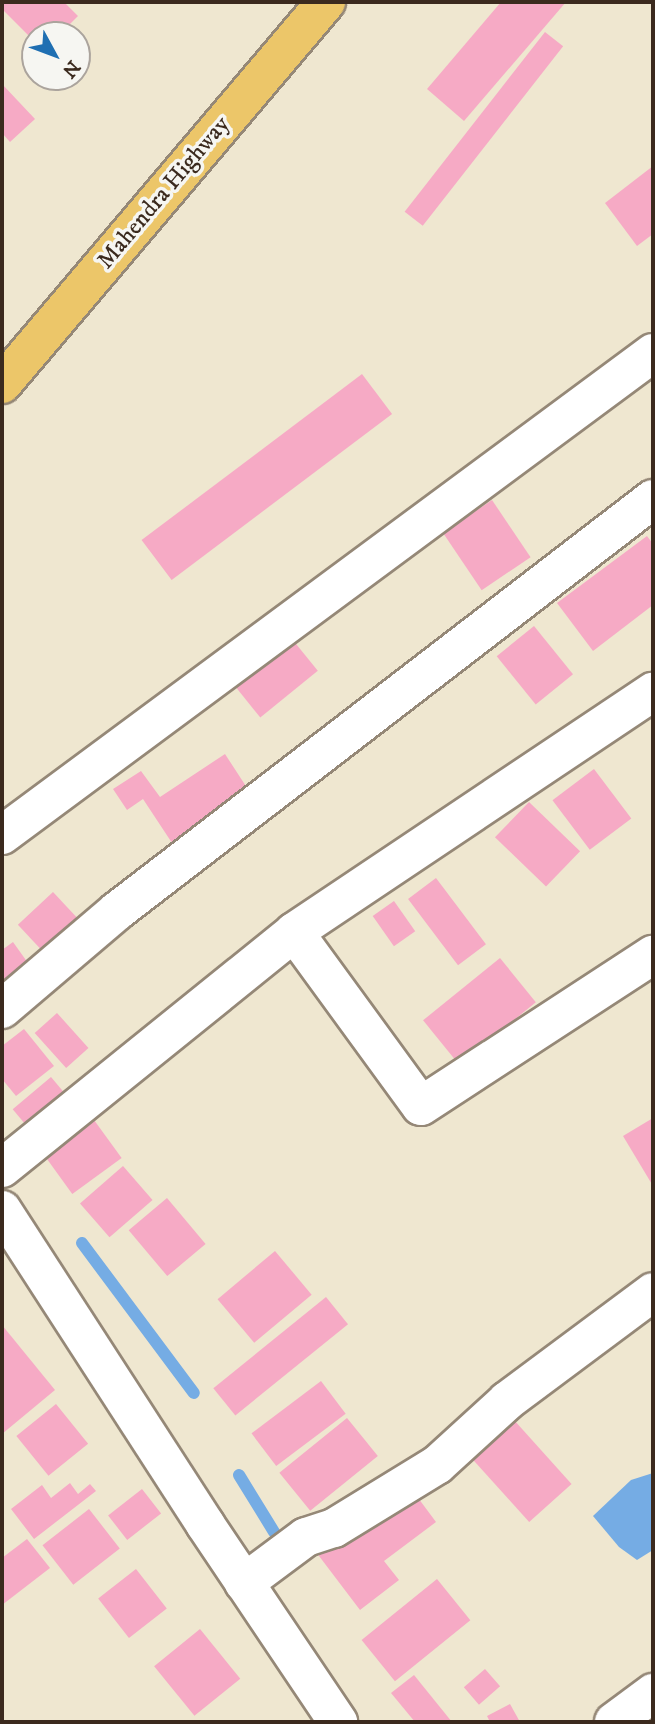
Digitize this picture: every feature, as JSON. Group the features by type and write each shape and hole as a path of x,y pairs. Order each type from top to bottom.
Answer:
{"highway":[{"name":"Mahendra Highway","path":"2,384 324,3"}],"street":[{"path":"2,835 653,353"},
{"path":"2,1009 117,911 653,499"},
{"path":"2,1168 294,932 653,692"},
{"path":"294,932 421,1106 653,955"},
{"path":"2,1210 244,1583 338,1722"},
{"path":"244,1583 306,1537 334,1528 437,1465 507,1401 653,1292"},
{"path":"614,1722 653,1693"}],"water":[{"path":"653,1473 653,1550 637,1560 619,1547 593,1516 631,1480"}],"building":[{"path":"2,2 64,2 78,16 73,21 21,21 21,28 2,9"},
{"path":"501,2 566,2 464,121 427,89"},
{"path":"545,32 563,46 423,226 405,212"},
{"path":"2,84 35,119 10,142 2,133"},
{"path":"653,166 653,234 637,246 605,203"},
{"path":"362,374 392,414 172,580 142,540"},
{"path":"492,500 531,557 482,590 443,533"},
{"path":"647,536 653,544 653,605 593,651 557,603"},
{"path":"534,626 573,674 536,704 497,656"},
{"path":"292,639 318,671 260,717 234,686"},
{"path":"225,754 253,797 176,849 143,799 127,810 113,789 141,771 160,797"},
{"path":"594,769 631,819 590,850 552,800"},
{"path":"529,802 580,851 546,887 495,837"},
{"path":"436,878 486,944 458,965 408,899"},
{"path":"53,892 78,919 43,952 18,925"},
{"path":"394,901 415,931 394,946 373,916"},
{"path":"13,942 33,970 2,994 2,950"},
{"path":"500,958 536,1002 459,1065 423,1020"},
{"path":"57,1013 88,1048 66,1068 35,1033"},
{"path":"24,1029 54,1066 16,1096 2,1079 2,1046"},
{"path":"51,1077 72,1102 34,1134 13,1109"},
{"path":"653,1118 653,1186 623,1136"},
{"path":"94,1120 122,1158 72,1194 45,1156"},
{"path":"123,1166 153,1200 110,1237 80,1203"},
{"path":"167,1198 206,1244 167,1276 129,1230"},
{"path":"275,1251 312,1295 254,1343 218,1299"},
{"path":"326,1297 348,1324 235,1415 213,1388"},
{"path":"2,1325 55,1390 2,1434"},
{"path":"321,1381 346,1414 276,1466 252,1433"},
{"path":"56,1404 88,1444 48,1476 16,1436"},
{"path":"347,1418 378,1456 310,1511 279,1473"},
{"path":"514,1420 572,1484 529,1522 472,1458"},
{"path":"70,1483 78,1494 90,1484 96,1491 34,1539 11,1509 42,1485 51,1498"},
{"path":"407,1483 436,1522 384,1561 399,1580 360,1610 316,1552"},
{"path":"142,1489 161,1513 127,1540 108,1515"},
{"path":"89,1509 120,1548 73,1585 43,1545"},
{"path":"27,1539 50,1568 2,1605 2,1558"},
{"path":"136,1569 167,1608 129,1638 98,1599"},
{"path":"437,1579 470,1620 395,1681 362,1640"},
{"path":"200,1629 240,1679 194,1716 154,1666"},
{"path":"485,1669 500,1686 479,1705 464,1687"},
{"path":"414,1675 452,1722 415,1722 391,1693"},
{"path":"510,1704 520,1722 490,1722 487,1716"}],"waterway":[{"path":"82,1243 194,1393"},
{"path":"239,1475 274,1532"}]}
